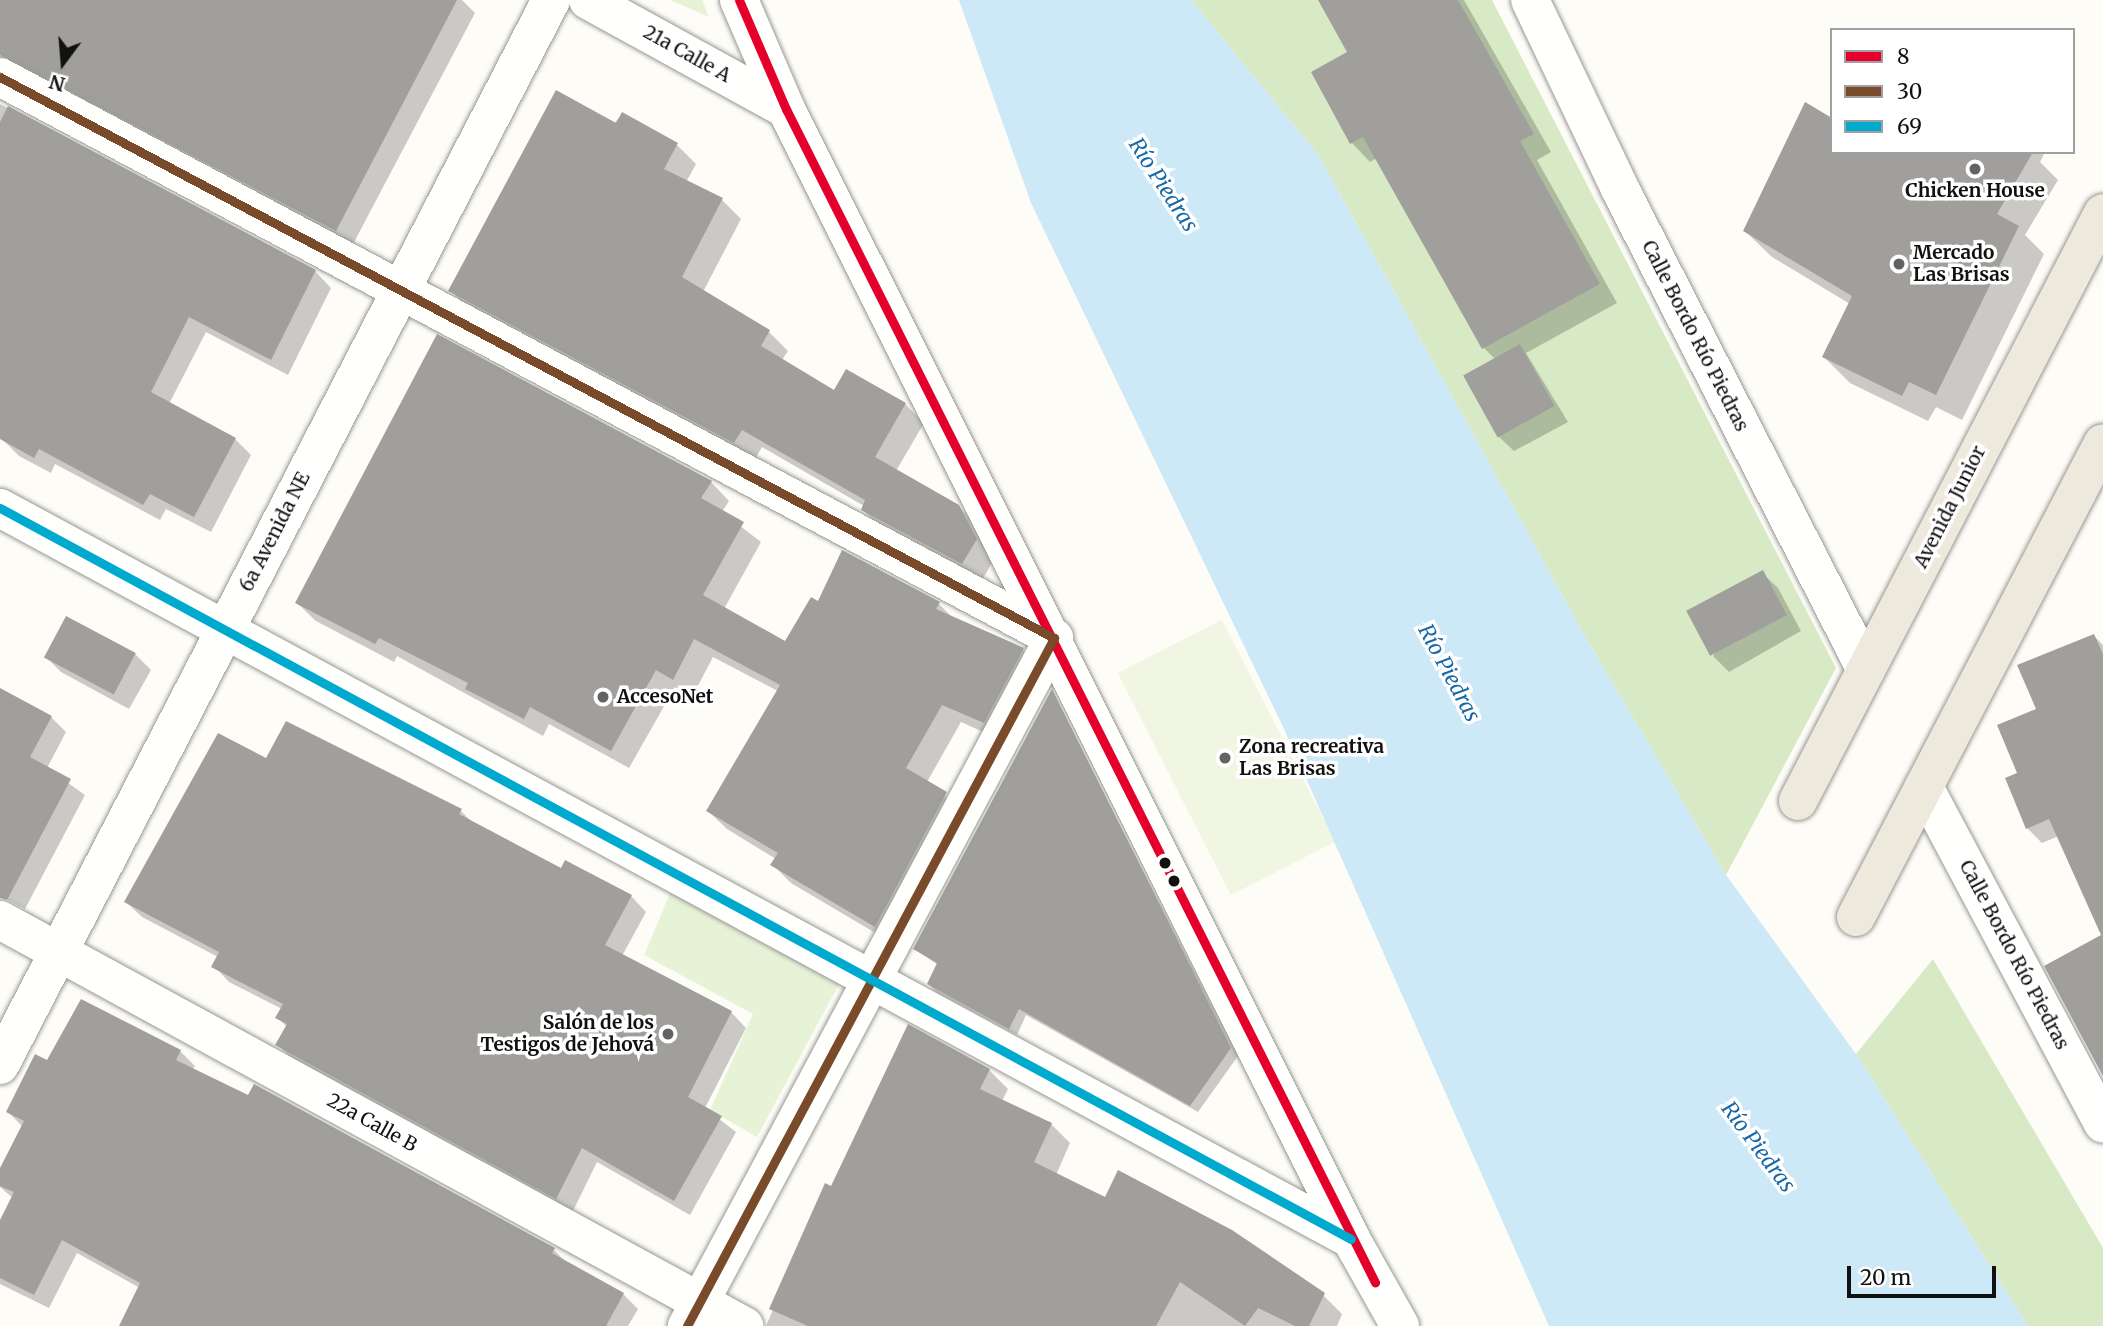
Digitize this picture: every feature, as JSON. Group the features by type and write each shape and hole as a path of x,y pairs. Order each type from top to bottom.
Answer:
{"main road":[{"name":"Avenida Junior","path":"1798,801 2103,213"},
{"path":"1856,918 2103,443"}],"street":[{"name":"6a Avenida NE","path":"0,1065 551,0"},
{"name":"21a Calle A","path":"588,0 786,109"},
{"path":"739,0 786,109 1054,638 1351,1238 1400,1326"},
{"name":"Calle Bordo Río Piedras","path":"1530,0 1620,189 1866,670"},
{"path":"0,77 1054,638"},
{"path":"0,508 1351,1238"},
{"path":"694,1314 1054,638"},
{"name":"Calle Bordo Río Piedras","path":"1924,787 2103,1123"},
{"name":"22a Calle B","path":"0,920 694,1314 744,1326"}],"green space":[{"path":"670,0 702,0 709,17"},
{"path":"1191,0 1492,0 1836,668 1726,875 1586,638 1319,156"},
{"path":"1222,620 1335,842 1231,895 1118,673"},
{"path":"675,882 845,973 757,1137 710,1110 753,1014 644,955"},
{"path":"1933,959 2103,1248 2103,1326 2028,1326 1856,1054"}],"water":[{"name":"Río Piedras","path":"959,0 1191,0 1319,156 1586,638 1726,875 1856,1054 2028,1326 1549,1326 1285,731 1031,203"}],"building":[{"path":"0,0 457,0 336,231 0,55"},
{"path":"1318,0 1458,0 1534,134 1520,141 1600,284 1482,349 1363,137 1350,144 1311,72 1347,52"},
{"path":"556,90 616,123 622,112 678,143 664,169 723,198 682,277 770,330 761,346 834,390 846,369 906,403 875,457 959,505 977,539 962,564 861,510 865,500 742,430 734,443 448,291"},
{"name":"Mercado Las Brisas","path":"1805,102 1830,117 1830,154 2032,154 1997,214 2019,226 1936,395 1909,382 1902,396 1822,357 1852,296 1743,231"},
{"path":"8,106 316,270 271,360 189,317 151,392 236,438 194,517 150,494 143,505 39,449 34,458 0,439 0,122"},
{"path":"437,334 712,481 701,498 744,522 703,595 785,641 811,597 818,601 842,550 940,602 936,609 1024,648 984,723 942,705 906,768 947,792 875,927 770,865 778,853 706,811 780,685 694,639 673,680 656,670 611,751 530,707 524,719 465,689 468,683 379,638 375,644 295,603"},
{"path":"1520,344 1554,406 1498,438 1463,376"},
{"path":"1763,570 1787,615 1710,656 1686,611"},
{"path":"66,616 136,653 114,695 44,657"},
{"path":"2094,634 2103,654 2103,1076 2044,966 2101,935 2049,819 2026,829 2005,778 2017,773 1997,725 2036,709 2017,665"},
{"path":"0,688 52,716 30,757 71,779 7,900 0,898"},
{"path":"1052,689 1231,1048 1190,1106 1019,1009 1009,1029 927,984 937,963 913,949"},
{"path":"286,721 462,809 459,814 561,868 565,860 632,895 605,945 732,1011 688,1097 722,1116 674,1201 582,1148 556,1199 275,1045 287,1024 275,1018 283,1004 211,967 219,952 124,902 218,733 266,758"},
{"path":"81,999 181,1050 176,1060 248,1095 254,1084 555,1248 552,1253 624,1293 606,1326 119,1326 140,1283 62,1240 34,1295 0,1278 0,1220 14,1192 0,1186 0,1168 24,1121 6,1112 35,1054 47,1060"},
{"path":"908,1024 990,1069 980,1089 1052,1123 1034,1162 1105,1197 1118,1170 1232,1230 1325,1293 1309,1326 1295,1326 1258,1308 1245,1326 1180,1282 1156,1326 808,1326 769,1309 825,1183 831,1186"}],"transit line":[{"name":"8","path":"739,0 786,109 1375,1282"},
{"name":"30","path":"0,77 1054,638 687,1326"},
{"name":"69","path":"0,508 1351,1239"}],"place":[{"name":"Chicken House","path":"1975,169"},
{"name":"Mercado Las Brisas","path":"1899,264"},
{"name":"AccesoNet","path":"603,697"},
{"name":"Zona recreativa Las Brisas","path":"1225,758"},
{"name":"Salón de los Testigos de Jehová","path":"668,1034"}]}
